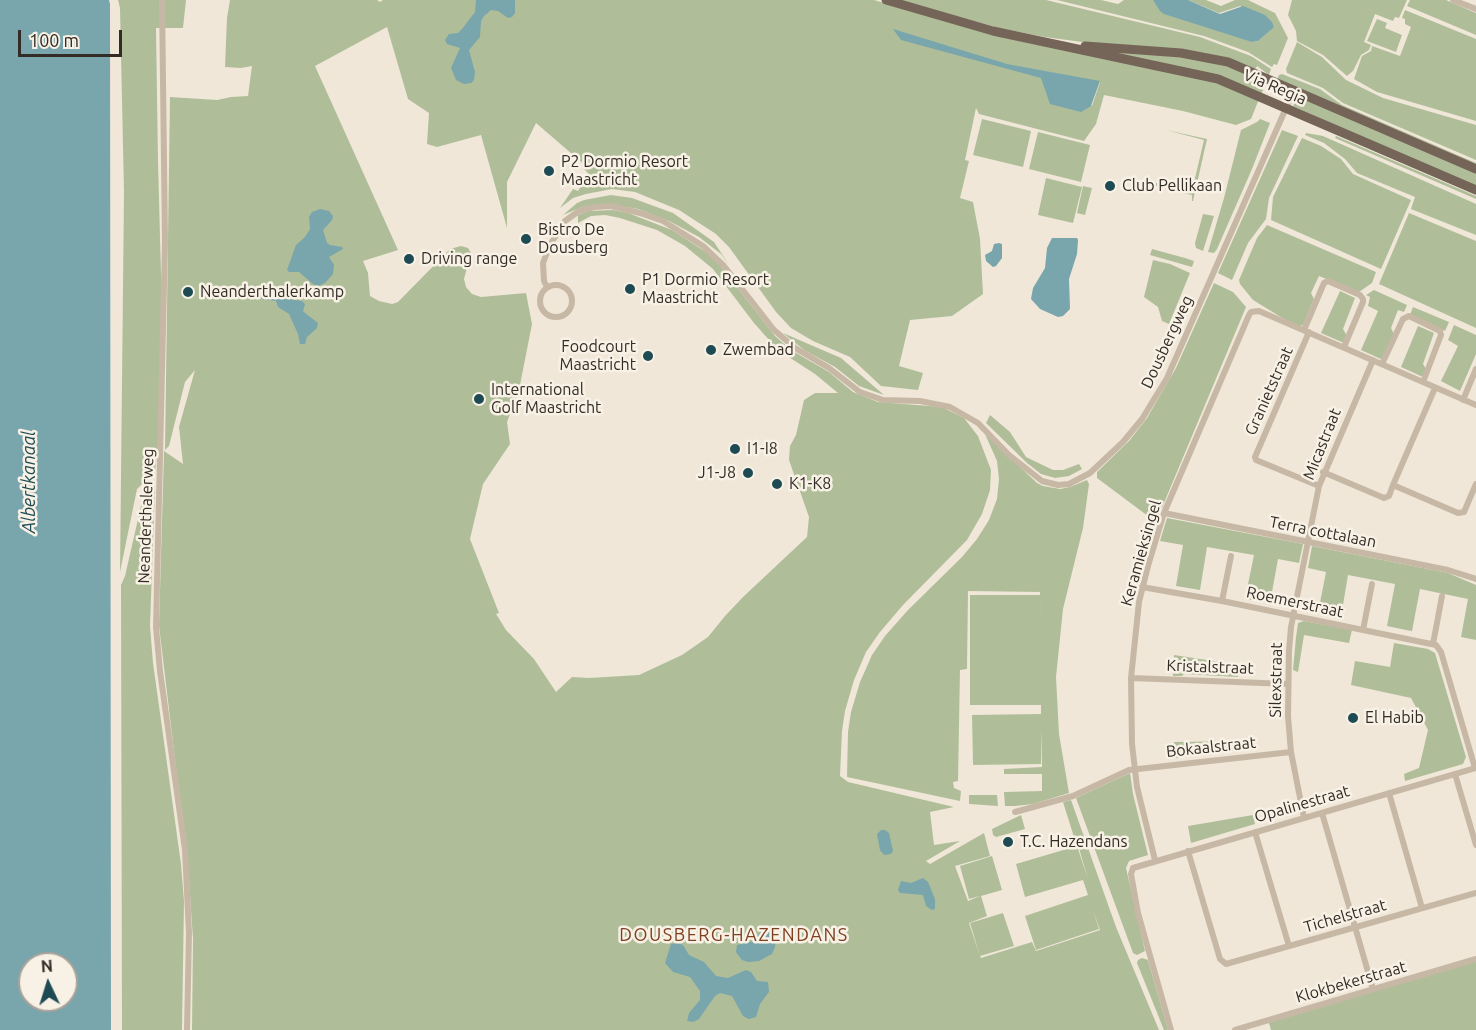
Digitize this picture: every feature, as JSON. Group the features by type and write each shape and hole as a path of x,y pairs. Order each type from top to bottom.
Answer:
{"main road":[{"name":"Via Regia","path":"886,0 966,24 1203,75 1232,84 1476,190"},
{"name":"Via Regia","path":"1052,43 1208,57 1245,69 1476,169"}],"street":[{"name":"Neanderthalerweg","path":"162,0 165,241 156,627 184,850 189,933 187,1030"},
{"path":"1453,0 1476,9"},
{"name":"Dousbergweg","path":"547,287 544,281 543,263 555,235 569,218 584,209 599,206 622,208 648,215 680,230 708,250 724,266 774,330 795,348 829,368 860,392 883,400 928,402 957,410 983,427 1036,477 1052,484 1069,484 1090,473 1123,442 1142,419 1162,386 1294,90"},
{"name":"Granietstraat","path":"1318,486 1256,460 1255,457 1307,331 1324,283 1328,281 1360,295 1363,299 1344,348"},
{"path":"559,285 568,290 572,302 565,315 555,318 542,311 540,297 547,287 559,285"},
{"name":"Keramieksingel","path":"1155,860 1132,769 1131,678 1136,617 1142,587 1164,513 1249,315 1251,312 1260,311 1307,331"},
{"path":"1382,364 1402,319 1409,316 1442,334 1423,382"},
{"path":"1307,331 1476,405"},
{"name":"Micastraat","path":"1308,542 1318,486 1323,472 1373,360"},
{"path":"1463,400 1476,369"},
{"path":"1323,472 1384,498 1389,496 1435,388"},
{"path":"1393,485 1461,513 1464,512 1476,484"},
{"name":"Terra cottalaan","path":"1164,513 1448,570 1476,579"},
{"name":"Silexstraat","path":"1304,818 1291,752 1288,684 1290,639 1308,542"},
{"name":"Roemerstraat","path":"1222,601 1231,556"},
{"name":"Roemerstraat","path":"1364,630 1372,584"},
{"name":"Roemerstraat","path":"1142,587 1433,644"},
{"path":"1442,596 1433,644 1438,646 1441,652 1475,768"},
{"name":"Kristalstraat","path":"1131,678 1288,684"},
{"name":"Bokaalstraat","path":"1015,812 1073,796 1132,769 1291,752"},
{"name":"Opalinestraat","path":"1171,1030 1138,913 1131,874 1134,866 1475,768"},
{"path":"1455,774 1476,845"},
{"path":"1389,793 1422,908"},
{"path":"1322,813 1373,989"},
{"path":"1255,832 1289,946"},
{"name":"Tichelstraat","path":"1188,851 1222,963 1226,964 1476,893"},
{"name":"Klokbekerstraat","path":"1234,1030 1476,959"}],"green space":[{"path":"118,0 186,0 183,28 156,28 164,388 155,472 137,489 120,572 124,192"},
{"path":"230,0 377,0 380,2 383,0 874,0 990,34 1207,79 1259,99 1251,119 1236,125 1183,111 1104,95 1096,124 1084,141 979,114 976,108 965,160 969,161 960,198 973,202 980,239 983,294 952,316 910,320 899,366 923,373 918,390 881,386 850,357 813,341 791,328 776,312 729,247 716,234 679,210 635,192 612,189 573,198 560,208 573,189 578,191 588,173 584,169 586,166 536,123 507,182 507,228 481,135 437,147 427,144 429,113 408,99 387,27 315,66 398,250 363,261 368,273 370,296 392,304 398,302 450,249 461,246 468,248 471,253 464,279 466,287 472,294 481,297 526,293 532,324 519,390 507,422 510,444 483,484 470,539 499,613 496,614 506,630 534,659 556,692 572,677 639,675 682,655 708,637 743,597 807,537 809,517 789,460 790,446 796,435 804,400 815,393 838,393 815,374 778,350 754,323 713,269 685,246 657,230 620,218 605,215 591,216 578,223 578,215 588,211 613,210 628,213 672,230 706,252 718,263 775,336 791,350 829,372 853,392 878,402 942,407 964,418 978,436 991,470 990,490 982,514 967,540 903,605 866,652 854,680 845,711 840,776 848,782 954,807 930,812 934,845 960,841 926,861 930,864 984,833 990,856 955,866 968,901 980,896 969,899 960,866 992,856 1002,890 981,896 987,916 969,923 981,958 1032,942 1036,951 1100,930 1093,910 1099,929 1036,950 1025,916 1088,895 1083,880 1025,897 1016,864 1077,846 1088,879 1078,845 1063,849 1061,841 1074,837 1063,802 1071,800 1116,927 1159,1030 192,1030 193,939 188,867 159,626 164,451 183,464 179,427 195,370 185,382 169,446 165,450 170,97 217,100 248,96 252,66 225,67","holes":["1044,71 1100,82 1092,106"]},
{"path":"897,0 1046,0 1200,37 1251,56 1271,69 1269,75 1257,66 1255,70 1238,63 1045,37 999,28"},
{"path":"1057,0 1101,0 1118,4 1124,0 1153,0 1252,42 1258,41 1274,26 1240,6 1219,13 1188,0 1206,0 1221,6 1235,0 1248,0 1275,13 1288,38 1277,65 1274,64 1272,67 1248,52 1204,36"},
{"path":"1292,0 1407,0 1399,18 1395,17 1393,21 1375,14 1364,42 1371,45 1369,50 1361,55 1353,71 1347,76 1323,55 1297,41 1296,31 1288,15"},
{"path":"1410,0 1446,0 1476,13 1476,35 1407,6"},
{"path":"1405,10 1476,39 1476,121 1377,92 1354,79 1362,56 1371,51 1372,46 1400,56 1411,27 1405,24 1405,19 1402,18"},
{"path":"1377,19 1387,23 1385,28 1402,35 1396,52 1367,41"},
{"path":"1297,42 1322,57 1346,80 1383,98 1476,125 1476,160 1343,103 1323,88 1287,73 1286,69"},
{"path":"1092,49 1211,60 1267,80 1261,95"},
{"path":"1282,74 1320,89 1342,105 1476,163 1476,166 1277,80"},
{"path":"1302,100 1476,171 1476,188 1293,106 1296,101"},
{"path":"982,119 1031,131 1023,167 973,155"},
{"path":"1260,119 1270,123 1217,249 1214,253 1208,252 1241,130"},
{"path":"1166,130 1207,139 1193,201 1192,195 1156,186 1156,183 1192,191 1204,140"},
{"path":"1282,130 1298,136 1269,198 1266,219 1248,243 1232,280 1218,273"},
{"path":"1038,132 1090,145 1081,182 1029,169"},
{"path":"1306,133 1323,136 1476,204 1476,235 1411,209 1415,197 1357,173 1345,159 1324,143 1305,135"},
{"path":"1336,136 1476,196 1476,199 1335,138"},
{"path":"1302,138 1321,146 1341,159 1353,174 1411,200 1381,269 1271,220 1273,197"},
{"path":"1046,178 1082,187 1073,223 1038,215"},
{"path":"1083,186 1092,188 1085,215 1077,213"},
{"path":"611,195 632,198 673,213 714,242 729,265 721,254 699,237 669,221 638,209 608,204 582,207 563,215 584,200"},
{"path":"1409,213 1476,241 1476,328 1379,284"},
{"path":"1203,214 1214,216 1203,251 1196,248 1195,243"},
{"path":"1267,225 1376,272 1372,283 1359,292 1319,276 1311,293 1314,299 1303,325 1300,326 1284,319 1253,300 1239,280 1257,238"},
{"path":"1152,249 1194,261 1192,267 1150,255"},
{"path":"1153,260 1170,264 1190,273 1169,324 1162,321 1158,307 1144,297"},
{"path":"1214,283 1233,292 1246,307 1156,522 1097,478 1097,472 1129,441 1147,418 1176,368"},
{"path":"1374,290 1407,305 1404,312 1398,310 1391,328 1394,334 1383,360 1361,350 1378,311 1368,306 1370,297 1366,295"},
{"path":"1340,291 1355,298 1343,329 1347,336 1344,343 1321,333"},
{"path":"1413,307 1449,322 1445,331 1410,315"},
{"path":"1454,325 1476,335 1476,354 1460,391 1441,381 1458,346 1448,340"},
{"path":"1418,326 1434,333 1423,364 1426,369 1423,377 1401,367"},
{"path":"783,333 841,358 884,395 859,386 835,367 804,350"},
{"path":"990,415 1010,432 1026,457 1053,470 1063,470 1079,464 1082,469 1069,476 1055,478 1041,474 986,423"},
{"path":"985,434 1043,486 1060,489 1087,480 1089,484 1083,528 1063,609 1056,677 1059,734 1069,793 1033,804 1015,806 1005,806 1004,792 1042,791 1042,774 1004,774 1004,769 1042,767 1042,729 1041,764 973,765 972,715 1041,714 1041,705 970,705 970,595 1040,595 1041,694 1040,592 968,591 967,669 960,670 958,781 953,782 954,788 961,791 960,801 847,777 851,712 860,682 872,655 908,610 962,557 989,520 997,499 999,479 997,461"},
{"path":"151,487 155,487 150,626 184,901 182,1030 122,1030 121,585 144,493"},
{"path":"1167,518 1303,544 1299,563 1278,559 1270,603 1245,599 1254,555 1207,547 1200,590 1176,586 1183,545 1160,541"},
{"path":"1312,546 1448,573 1476,585 1476,640 1461,637 1468,599 1420,589 1412,631 1406,630 1387,626 1395,584 1348,575 1341,617 1318,613 1326,572 1308,568"},
{"path":"1304,621 1352,630 1349,643 1304,635 1298,672 1293,670 1296,637 1298,623"},
{"path":"1394,643 1428,649 1435,653 1466,757 1463,764 1405,781 1404,774 1419,768 1428,730 1411,698 1351,685 1355,661 1390,667"},
{"path":"1174,655 1239,665 1238,677 1184,674 1173,676"},
{"path":"1241,741 1242,750 1176,758 1174,742"},
{"path":"1130,773 1148,855 1129,861 1126,868 1145,951 1137,955 1133,953 1076,798"},
{"path":"969,795 997,795 998,806 969,804"},
{"path":"1021,815 1025,829 996,837 993,835 992,829"},
{"path":"1253,815 1255,824 1191,843 1188,826"},
{"path":"1003,913 1014,946 980,956 970,923"},
{"path":"1142,958 1148,960 1168,1030 1164,1030 1137,963"},
{"path":"1476,960 1476,1030 1271,1030 1268,1020"}],"water":[{"name":"Albertkanaal","path":"0,0 109,0 110,4 111,1030 0,1030"},
{"path":"476,0 515,0 515,13 508,18 498,11 491,10 484,16 481,21 480,37 469,50 475,72 474,80 464,84 456,80 451,68 460,48 447,44 445,40 449,34 458,33 462,29 475,12"},
{"path":"1153,0 1188,0 1220,14 1243,6 1265,15 1274,27 1258,41 1252,42 1164,14"},
{"path":"893,29 1007,64 1100,81 1091,106 1081,112 1050,104 1041,78 901,40"},
{"path":"320,209 329,211 333,216 323,230 327,243 343,249 329,257 334,265 333,274 325,283 318,286 299,272 287,270 296,245 310,229 309,217 312,212"},
{"path":"1052,238 1077,238 1078,240 1077,254 1069,279 1070,309 1063,316 1058,317 1040,309 1031,299 1033,288 1045,268 1047,248"},
{"path":"994,244 1002,244 1002,258 993,267 986,261 985,255 992,251"},
{"path":"281,289 288,299 302,301 305,304 303,311 318,323 317,328 307,337 305,344 300,344 289,314 278,307 276,301 262,299 260,295 272,294"},
{"path":"881,830 889,833 893,851 891,854 884,855 880,850 877,834"},
{"path":"923,878 928,882 935,899 935,909 932,910 926,906 923,895 900,893 898,890 901,881 911,883"},
{"path":"768,926 776,938 772,954 759,961 742,960 736,952 737,945 754,941 763,928"},
{"path":"671,944 683,945 689,955 704,962 716,976 728,978 746,970 751,972 757,981 768,982 769,992 760,1004 756,1017 749,1019 743,1016 732,996 720,993 715,996 699,1019 693,1022 687,1021 689,1013 700,1000 700,991 690,977 673,972 665,963"}],"place":[{"name":"P2 Dormio Resort Maastricht","path":"549,171"},
{"name":"Club Pellikaan","path":"1110,186"},
{"name":"Bistro De Dousberg","path":"526,239"},
{"name":"Driving range","path":"409,259"},
{"name":"P1 Dormio Resort Maastricht","path":"630,289"},
{"name":"Neanderthalerkamp","path":"188,292"},
{"name":"Zwembad","path":"711,350"},
{"name":"Foodcourt Maastricht","path":"648,356"},
{"name":"International Golf Maastricht","path":"479,399"},
{"name":"I1-I8","path":"735,449"},
{"name":"J1-J8","path":"748,473"},
{"name":"K1-K8","path":"777,484"},
{"name":"El Habib","path":"1353,718"},
{"name":"T.C. Hazendans","path":"1008,842"}],"district":[{"name":"DOUSBERG-HAZENDANS","path":"734,935"}]}
